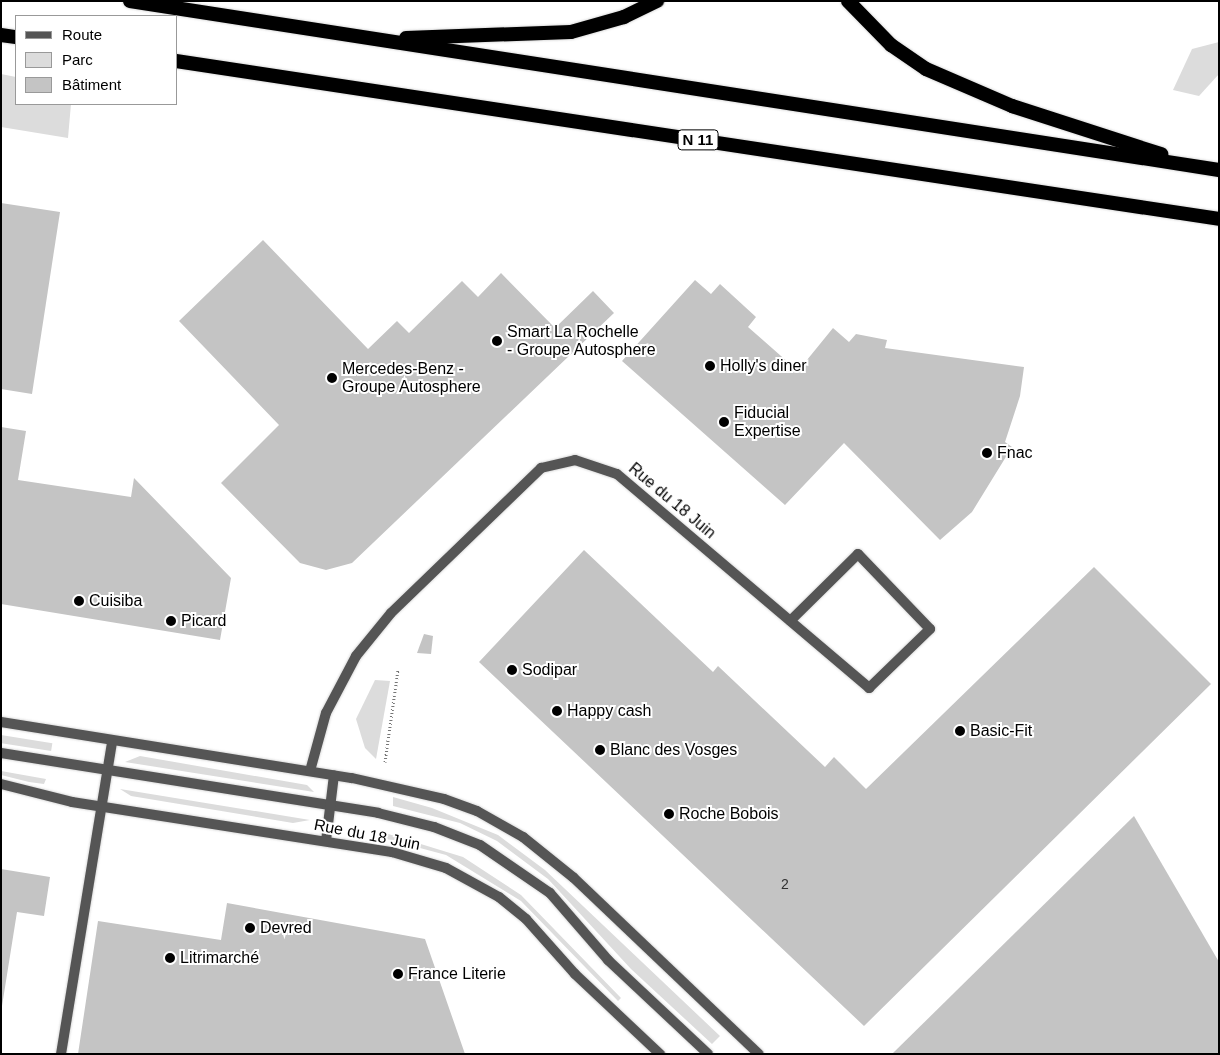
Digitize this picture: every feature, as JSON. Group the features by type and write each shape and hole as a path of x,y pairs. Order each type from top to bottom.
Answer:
{"highway":[{"path":"130,1 1219,170"},
{"path":"369,39 570,32 624,17 657,1"},
{"path":"848,1 891,45 968,89 1203,168"},
{"path":"1,35 15,37"},
{"name":"N 11","path":"178,61 1219,219"}],"street":[{"name":"Rue du 18 Juin","path":"310,771 326,713 356,656 391,613 540,468 575,460 617,474 790,621 869,688 930,630 858,554 790,621"},
{"path":"1,722 334,775 444,798 477,811 523,837 574,878 759,1054"},
{"path":"61,1054 112,741"},
{"path":"1,753 330,804 434,827 480,845 550,893 608,960 708,1054"},
{"path":"326,841 334,775"},
{"name":"Rue du 18 Juin","path":"1,784 102,806 326,841 428,862 456,872 491,892 526,918 575,974 660,1054"}],"green space":[{"path":"1219,42 1219,74 1199,96 1173,90 1192,49"},
{"path":"1,74 15,77 15,105 71,105 68,138 1,127"},
{"path":"375,680 390,681 376,759 365,748 356,719"},
{"path":"1,735 52,743 51,751 1,743"},
{"path":"140,756 307,785 314,792 125,762"},
{"path":"1,771 46,779 44,784 29,782 1,775"},
{"path":"120,789 310,820 293,823 131,796"},
{"path":"393,797 432,808 498,835 545,870 720,1036 712,1044 631,969 548,879 497,841 460,823 393,806"},
{"path":"385,833 463,857 521,895 621,998 618,1001 521,901 446,855 383,838"}],"building":[{"path":"1,203 60,212 32,394 1,389"},
{"path":"263,240 368,349 397,321 409,333 462,281 478,297 501,273 555,328 593,291 614,313 352,563 326,570 300,563 221,483 279,425 179,321"},
{"path":"695,280 711,294 720,284 756,317 748,327 798,371 833,328 849,342 856,334 887,340 885,348 1024,367 1020,396 1005,442 1012,447 972,512 940,540 844,443 785,505 622,361"},
{"path":"1,427 26,431 18,480 131,497 134,478 231,578 220,640 1,604"},
{"path":"584,550 713,672 718,666 825,767 834,757 866,789 1094,567 1211,684 864,1026 479,662"},
{"path":"424,634 433,636 431,654 417,653"},
{"path":"1134,816 1219,962 1219,1054 892,1054"},
{"path":"1,869 50,877 44,916 17,912 2,1006"},
{"path":"227,903 425,939 465,1054 78,1054 98,921 221,940"}],"place":[{"name":"Smart La Rochelle - Groupe Autosphere","path":"497,341"},
{"name":"Holly's diner","path":"710,366"},
{"name":"Mercedes-Benz - Groupe Autosphere","path":"332,378"},
{"name":"Fiducial Expertise","path":"724,422"},
{"name":"Fnac","path":"987,453"},
{"name":"Cuisiba","path":"79,601"},
{"name":"Picard","path":"171,621"},
{"name":"Sodipar","path":"512,670"},
{"name":"Happy cash","path":"557,711"},
{"name":"Basic-Fit","path":"960,731"},
{"name":"Blanc des Vosges","path":"600,750"},
{"name":"Roche Bobois","path":"669,814"},
{"name":"Devred","path":"250,928"},
{"name":"Litrimarché","path":"170,958"},
{"name":"France Literie","path":"398,974"}]}
